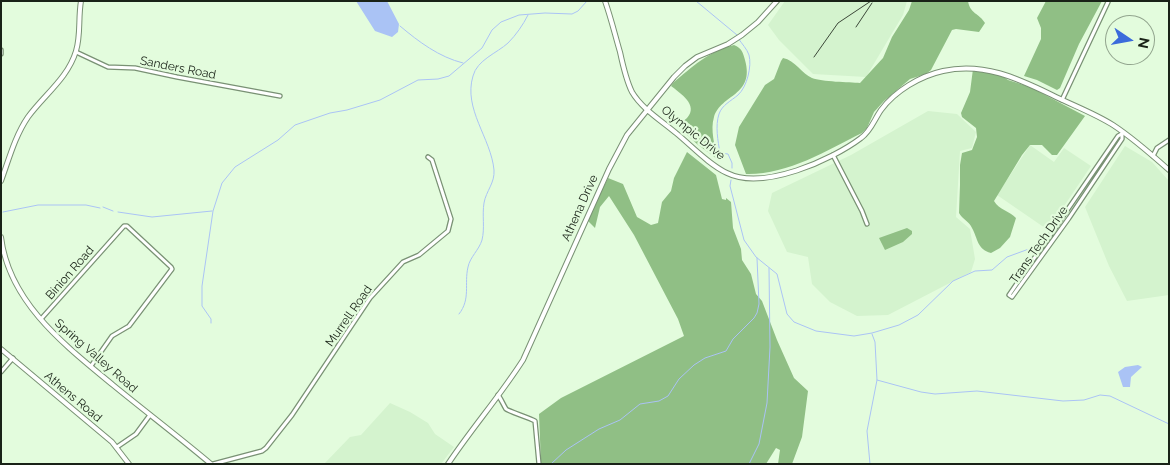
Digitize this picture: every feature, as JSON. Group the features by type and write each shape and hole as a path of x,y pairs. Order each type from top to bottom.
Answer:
{"street":[{"path":"1,181 16,139 28,117 54,88 70,66 76,52 81,1"},
{"name":"Olympic Drive","path":"605,1 627,81 636,97 710,161 727,173 740,177 755,179 772,176 799,169 833,155 866,134 882,108 920,78 936,72 969,68 1001,73 1022,80 1104,120 1169,170"},
{"name":"Athena Drive","path":"448,464 509,382 523,360 614,158 627,135 685,66 697,57 728,44 742,35 758,22 777,1"},
{"path":"1062,100 1108,2"},
{"name":"Sanders Road","path":"76,52 115,69 135,68 280,96"},
{"name":"Trans Tech Drive","path":"1123,134 1122,139 1069,218 1012,298 1010,297 1009,295 1118,136 1123,134"},
{"path":"1153,156 1157,148 1169,140"},
{"path":"833,155 867,224"},
{"name":"Murrell Road","path":"212,464 262,451 266,448 292,415 370,298 403,262 419,254 448,231 451,219 432,160 428,156"},
{"path":"1065,215 1069,218"},
{"name":"Binion Road","path":"41,319 122,227 127,226 163,259 172,269 129,326 112,336 91,366"},
{"name":"Spring Valley Road","path":"1,237 10,270 23,295 61,341 150,416 212,464"},
{"path":"1046,242 1050,244"},
{"path":"1028,268 1032,271"},
{"name":"Athens Road","path":"1,349 117,447 129,464"},
{"path":"1,372 12,358"},
{"path":"498,395 506,409 510,412 527,416 536,422 539,464"},
{"path":"117,447 136,434 150,416"}],"shaded area":[{"path":"785,1 907,1 903,15 866,77 813,74 779,40 768,25"},
{"path":"912,1 968,1 971,9 985,23 979,32 952,30 931,70 926,74 910,79 884,101 874,112 867,128 862,133 806,161 776,171 746,174 735,145 739,127 765,85 774,79 783,58 791,61 812,78 860,83 883,58 892,37 909,10"},
{"path":"1046,1 1102,1 1079,44 1060,88 1057,90 1024,76 1041,39 1041,28 1037,18"},
{"path":"734,45 743,53 747,72 741,88 723,103 714,117 713,132 717,159 678,127 677,124 687,118 691,109 687,100 671,86 701,60 717,51"},
{"path":"973,69 1001,75 1008,80 1030,87 1085,116 1057,155 1052,155 1042,145 1030,145 1022,155 994,201 1016,218 1010,237 1000,248 991,253 980,246 971,226 959,213 962,153 972,150 977,137 976,128 962,117 961,113 970,92"},
{"path":"928,111 957,114 976,132 972,148 960,151 956,217 970,229 975,259 971,272 888,315 857,316 830,302 812,284 808,257 787,252 768,211 772,193 851,155"},
{"path":"1030,145 1054,162 1064,148 1091,166 1048,230 997,195"},
{"path":"1125,146 1152,162 1169,181 1169,295 1127,301 1109,266 1085,207"},
{"path":"687,152 716,175 722,199 726,200 726,198 731,202 733,228 741,249 742,260 751,274 756,294 762,301 794,378 808,391 802,437 792,464 778,464 780,450 776,448 766,464 541,464 539,414 561,398 684,336 678,319 634,235 609,196 600,207 595,228 587,220 608,178 623,184 637,217 651,225 658,223 662,202 671,191 674,178"},
{"path":"907,228 912,231 912,234 903,242 885,250 879,238"},
{"path":"390,403 428,423 435,434 454,447 441,464 324,464 350,437 361,435"}],"water":[{"path":"356,1 387,1 399,24 398,32 392,37 375,31"},
{"path":"1138,365 1142,367 1131,377 1130,387 1123,387 1118,372 1125,367"}],"waterway":[{"path":"211,323 211,319 202,306 202,286 213,211 222,183 235,167 278,140 295,125 330,113 380,100 418,80 438,79 449,76 482,48 492,30 501,22 519,15 545,13 572,14 578,11 587,1"},
{"path":"696,1 737,35"},
{"path":"459,314 465,303 469,263 482,240 484,203 494,175 492,158 474,112 471,88 473,76 475,70 483,61 511,40 528,15"},
{"path":"400,26 430,48 446,57 463,63"},
{"path":"732,168 728,154 720,153 717,123 720,111 738,95 744,87 748,76 749,55 738,38"},
{"path":"731,180 730,186 744,240 756,257 777,274 787,314 794,322 816,331 854,336 899,325 918,315 953,281 975,271 992,270 1007,257 1037,246"},
{"path":"3,212 38,205 86,205 100,208"},
{"path":"103,207 113,211"},
{"path":"118,212 152,217 212,211"},
{"path":"551,464 566,450 599,429 620,420 640,404 659,401 668,396 679,379 694,365 705,358 726,351 733,339 757,313 759,304 757,258"},
{"path":"749,464 759,444 767,403 770,347 769,268"},
{"path":"870,464 867,431 877,380 875,342 872,334"},
{"path":"877,380 935,394 977,391 1063,401 1084,400 1100,395 1110,396 1169,424"}],"railway":[{"path":"814,57 838,23 871,1"},
{"path":"856,27 872,3"}]}
